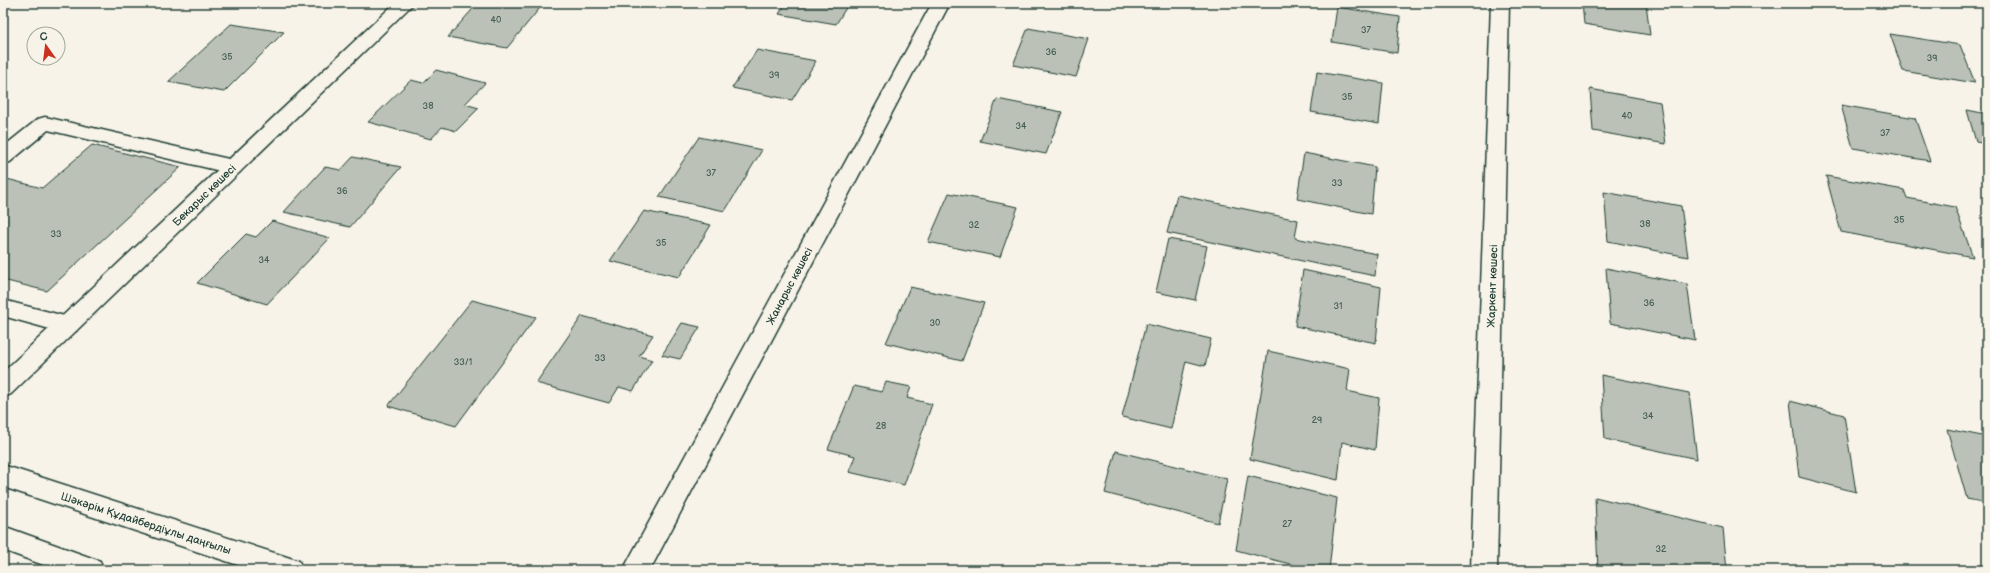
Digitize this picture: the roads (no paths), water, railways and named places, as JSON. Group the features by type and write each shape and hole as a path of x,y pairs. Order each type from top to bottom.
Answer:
{"street":[{"name":"Бекарыс көшесі","path":"3,387 405,3"},
{"name":"Жанарыс көшесі","path":"636,570 941,3"},
{"name":"Жаркент көшесі","path":"1484,570 1500,3"},
{"name":"Шәкәрім Құдайбердіұлы даңғылы","path":"3,476 290,570"},
{"path":"3,538 91,570"}],"lane":[{"path":"3,157 45,123 233,167"},
{"path":"3,308 68,325"}]}
